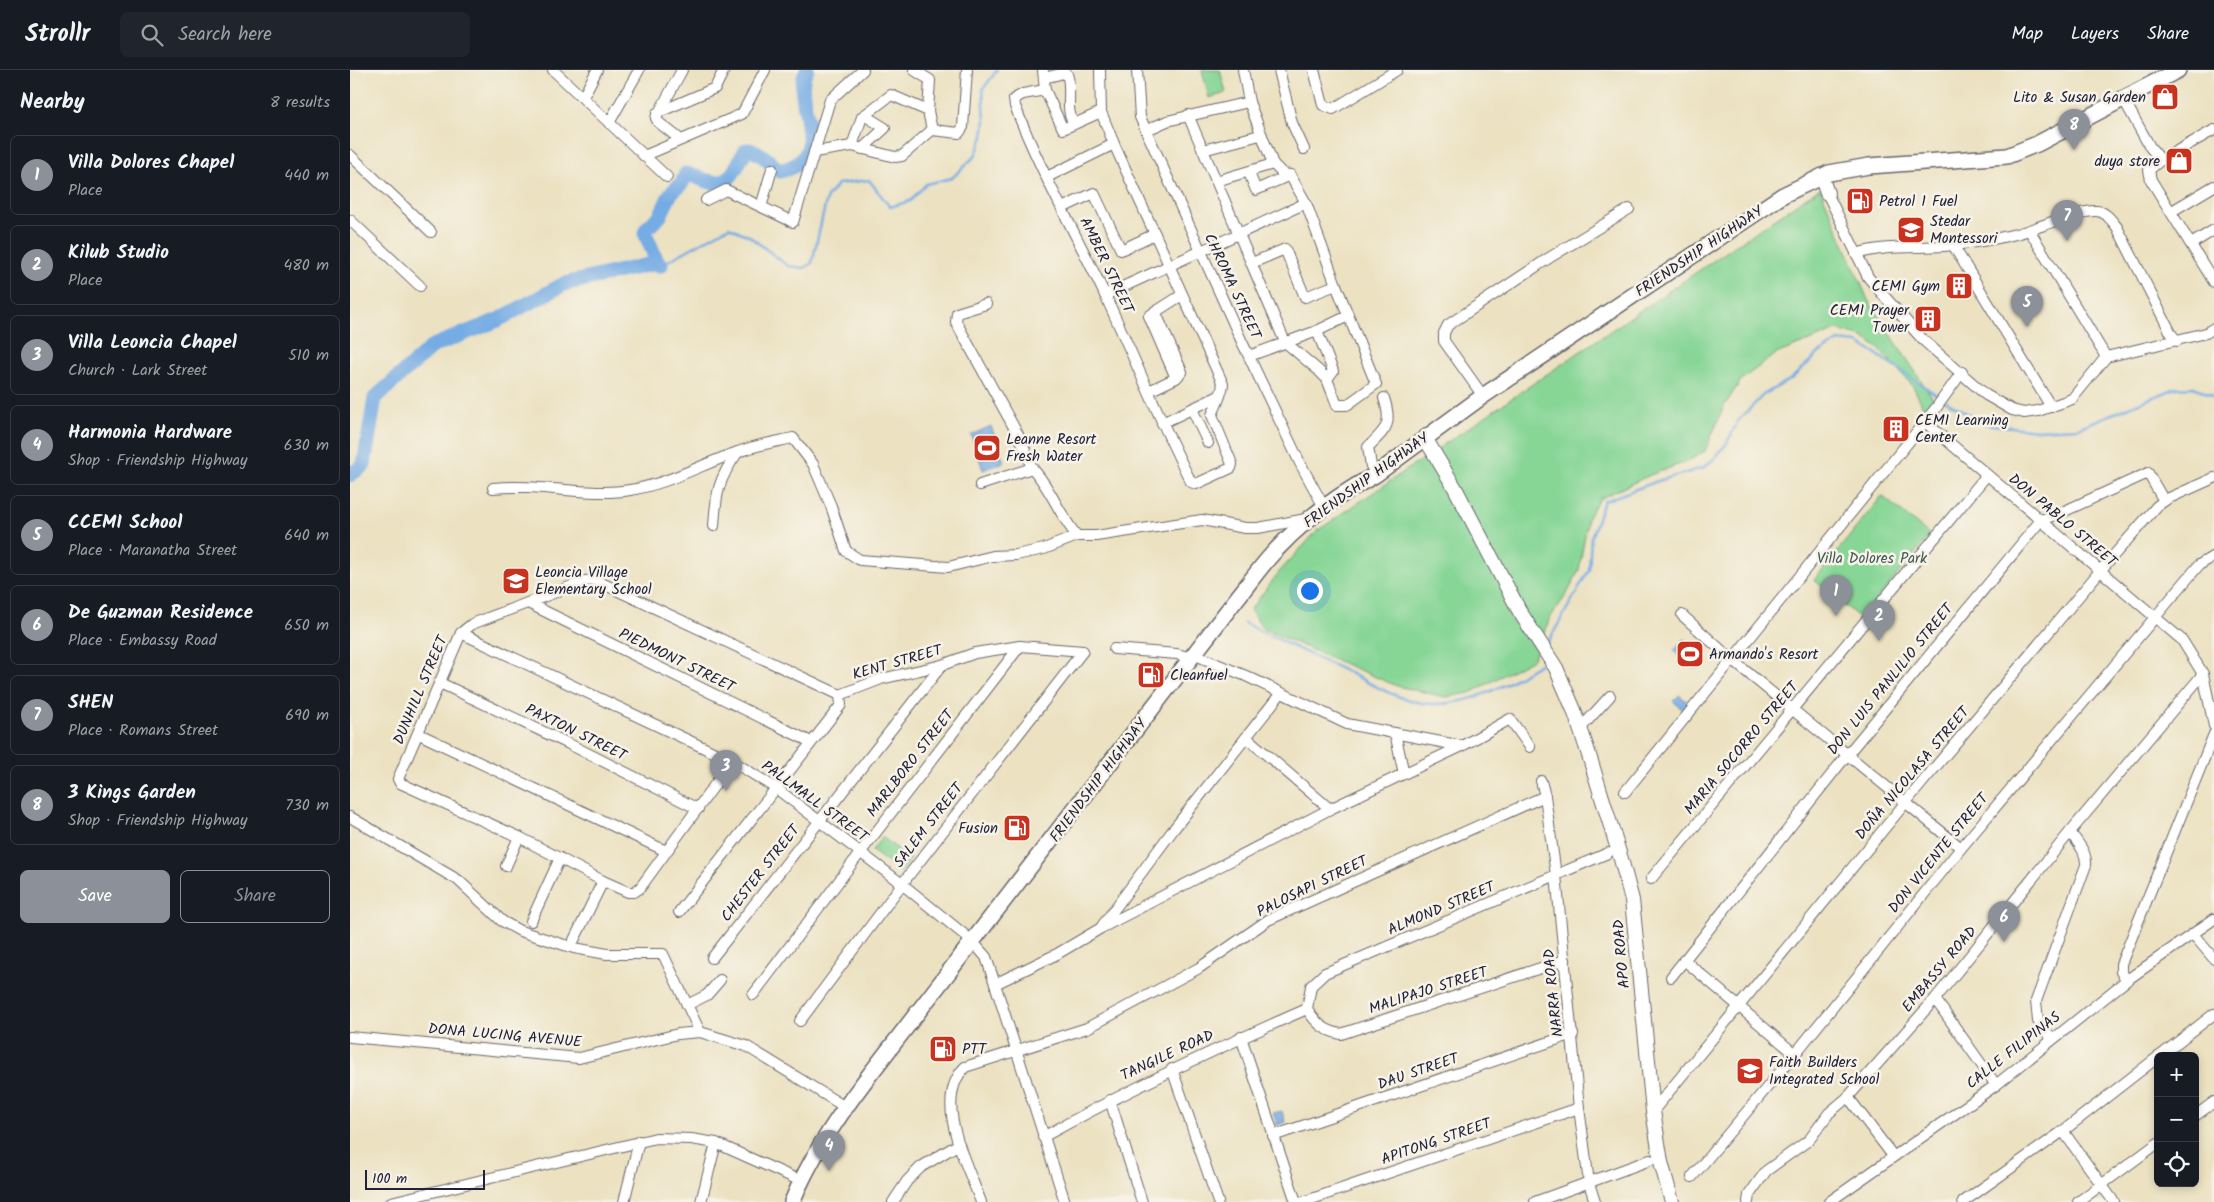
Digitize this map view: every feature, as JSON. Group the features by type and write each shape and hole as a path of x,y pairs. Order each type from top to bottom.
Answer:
{"main road":[{"name":"FRIENDSHIP HIGHWAY","path":"792,1202 821,1143 845,1107 1238,597 1276,549 1310,519 1483,396 1784,195 1821,176 1869,166 2007,156 2037,144 2178,70"}],"street":[{"path":"554,70 667,177"},
{"path":"583,97 597,70"},
{"path":"609,123 638,70"},
{"path":"681,140 658,122 656,118 657,113 682,70"},
{"path":"657,113 715,88 724,70"},
{"path":"706,200 726,190 793,222 830,100 863,70"},
{"path":"914,70 930,80 928,111 932,130"},
{"path":"814,152 857,148 895,157 902,156 932,130 959,133 963,127 967,70"},
{"name":"AMBER STREET","path":"1045,90 1023,94 1014,99 1018,114 1105,295 1162,423 1189,478 1196,484 1231,468 1232,464 1220,439 1212,415 1222,392 1223,384 1114,144 1102,112 1100,70"},
{"name":"CHROMA STREET","path":"1137,70 1140,116 1249,356 1300,463 1324,508"},
{"path":"1243,70 1249,102 1260,136 1273,164 1283,174 1290,175"},
{"path":"1278,70 1292,123 1304,149"},
{"path":"1314,70 1323,105 1333,109 1397,70"},
{"path":"644,156 742,114 761,72"},
{"path":"1074,124 1070,113 1070,84 1067,74 1064,72 1043,74 1045,90 1063,129 1102,112"},
{"path":"857,148 864,115 891,95 928,111"},
{"path":"2124,100 2150,147 2161,160"},
{"path":"1147,130 1167,121 1188,115 1249,102"},
{"path":"857,148 885,128 864,115"},
{"path":"1188,115 1285,342 1327,379 1337,405 1341,407 1376,384 1336,285 1306,203 1290,175"},
{"path":"2213,278 2151,180 2149,170 2161,160 2214,130"},
{"path":"1203,150 1260,136"},
{"path":"1047,177 1114,144"},
{"path":"350,155 431,232"},
{"path":"1216,181 1273,164"},
{"path":"760,207 772,169"},
{"path":"1248,172 1256,190 1290,175"},
{"path":"1821,176 1868,277 1923,340 1986,394 2012,410 2024,413 2051,407 2072,399 2106,357 2206,333 2214,328"},
{"path":"2172,211 2214,186"},
{"path":"1062,208 1094,193 1121,250 1155,234"},
{"path":"1105,295 1306,203"},
{"path":"1483,396 1444,340 1444,333 1448,324 1549,258 1630,209"},
{"path":"1856,254 1897,248 1953,245 2030,230 2096,210 2106,214 2117,227 2172,335 2178,340"},
{"path":"350,220 420,286"},
{"path":"2030,230 2106,357"},
{"path":"2191,244 2214,230"},
{"path":"1953,245 2051,407"},
{"path":"1252,263 1285,249 1304,297 1336,285"},
{"path":"1149,391 1176,378 1149,316 1182,295"},
{"path":"986,304 957,314 956,322 1022,442 1032,468 1044,484 1067,525 1077,536"},
{"path":"1249,356 1317,331 1348,316"},
{"path":"1317,331 1333,371 1327,379"},
{"path":"1625,792 1925,422 1962,372"},
{"path":"1162,423 1219,396"},
{"path":"1376,473 1371,466 1368,447 1385,431 1389,411 1384,398"},
{"path":"1192,409 1204,445 1220,439"},
{"name":"DON PABLO STREET","path":"1925,422 2182,640 2203,674 2214,726"},
{"path":"493,488 517,486 629,490 666,481 738,451 793,438 813,464 831,506 846,551 860,560 948,567 993,556 1026,553 1077,536 1096,536 1202,520 1245,528 1258,528 1310,519"},
{"name":"APO ROAD","path":"1425,438 1455,488 1520,612 1556,668 1574,710 1632,900 1653,1111 1661,1162 1672,1202"},
{"path":"714,526 718,487 727,466 738,451"},
{"path":"980,485 1032,468"},
{"name":"DON LUIS PANLILIO STREET","path":"1671,977 1846,755 2041,520 2148,473 2164,501"},
{"name":"MARIA SOCORRO STREET","path":"1651,879 1987,475"},
{"name":"DOÑA NICOLASA STREET","path":"1653,1111 1906,802 2100,571 2164,501 2214,478"},
{"name":"DON VICENTE STREET","path":"1692,1177 1795,1054 1961,848 2202,561 2214,556"},
{"name":"DUNHILL STREET","path":"519,837 398,782 398,776 419,734 460,633 472,624 530,604 585,581 596,580 840,695"},
{"name":"PIEDMONT STREET","path":"530,604 811,742"},
{"path":"1682,615 1731,659 1961,848"},
{"name":"PALLMALL STREET","path":"460,633 732,761 776,789 902,884 972,941 986,957 1016,1049 1023,1064 1043,1136 1065,1202"},
{"name":"KENT STREET","path":"679,912 841,705 840,695 882,679 942,665 975,654 1020,646 1083,651"},
{"name":"MARLBORO STREET","path":"753,995 1020,646"},
{"path":"1114,649 1194,656 1281,693 1347,724 1462,746"},
{"name":"SALEM STREET","path":"800,1021 902,884 1083,651"},
{"name":"CHESTER STREET","path":"712,958 942,665"},
{"name":"EMBASSY ROAD","path":"1748,1202 1749,1195 1766,1171 1804,1145 1818,1130 1829,1113 1848,1097 1935,1000 2070,832 2203,674"},
{"name":"PAXTON STREET","path":"440,683 570,744 698,809"},
{"path":"1101,928 1172,830 1281,693"},
{"path":"1580,729 1610,696"},
{"path":"995,984 1057,954 1101,928 1330,809 1462,746 1510,719 1530,747"},
{"path":"419,734 666,851"},
{"path":"1395,734 1404,774"},
{"path":"2128,980 2121,972 2121,964 2214,734"},
{"path":"1247,738 1330,809"},
{"path":"506,866 519,837 603,881 628,892 634,892 640,888 732,761"},
{"name":"NARRA ROAD","path":"1541,781 1545,796 1556,876 1579,1108 1589,1183 1595,1202"},
{"name":"PALOSAPI STREET","path":"981,1202 959,1144 952,1114 951,1091 957,1075 965,1067 1016,1049 1087,1028 1199,968 1268,920 1545,796"},
{"path":"350,817 450,876 502,921 520,931 574,948 607,954 663,954 700,1032"},
{"path":"2052,1039 2038,1021 2036,1001 2037,993 2086,864 2086,858 2070,832"},
{"name":"ALMOND STREET","path":"1307,1009 1311,986 1325,973 1608,853"},
{"path":"531,921 560,858"},
{"path":"574,940 603,881"},
{"path":"1115,907 1122,917"},
{"name":"CALLE FILIPINAS","path":"1828,1202 1996,1085 2128,980 2214,919"},
{"path":"2193,934 2214,959"},
{"name":"MALIPAJO STREET","path":"1307,1009 1317,1023 1333,1033 1341,1034 1565,960"},
{"path":"1684,960 1795,1054"},
{"path":"687,1005 707,995 720,980"},
{"path":"1935,1000 1996,1085"},
{"name":"TANGILE ROAD","path":"1043,1136 1172,1069 1307,1009"},
{"path":"2165,1052 2214,1014"},
{"name":"DONA LUCING AVENUE","path":"350,1036 579,1058 678,1034 700,1032 746,1046 845,1107"},
{"name":"DAU STREET","path":"1273,1136 1573,1034"},
{"path":"1241,1037 1296,1202"},
{"path":"1963,1202 2064,1131 2154,1061"},
{"path":"1172,1069 1218,1202"},
{"path":"1848,1097 1893,1156"},
{"path":"1110,1100 1142,1202"},
{"path":"2199,1113 2214,1102"},
{"name":"APITONG STREET","path":"1303,1202 1579,1108"},
{"path":"2064,1131 2114,1202"},
{"path":"391,1202 656,1138 691,1139 716,1143 801,1181"},
{"path":"624,1202 639,1141"},
{"path":"701,1202 716,1143"},
{"path":"893,1202 907,1181 921,1167 959,1144"},
{"path":"2078,1202 2154,1146"},
{"path":"1535,1202 1650,1160"}],"green space":[{"path":"1202,70 1220,70 1226,93 1209,98"},
{"path":"1820,188 1868,300 1934,400 1925,411 1913,386 1878,348 1863,337 1837,330 1776,354 1742,379 1724,406 1705,451 1686,462 1650,475 1599,499 1588,517 1579,570 1567,594 1550,618 1533,659 1470,693 1445,697 1397,686 1263,629 1250,610 1280,571 1317,531"},
{"name":"Villa Dolores Park","path":"1882,496 1930,535 1861,619 1814,580"},
{"path":"882,837 911,859 901,872 872,851"}],"water":[{"name":"Leanne Resort Fresh Water","path":"991,426 1004,462 983,470 971,435"},
{"name":"Armando's Resort","path":"1684,639 1705,658 1695,669 1674,651"},
{"path":"1679,695 1690,704 1684,711 1673,701"},
{"path":"1282,1111 1285,1122 1277,1125 1273,1113"}],"waterway":[{"path":"661,265 657,261 645,233 647,228 660,216 671,193 682,183 686,174 719,183 729,178 746,150 760,154 780,171 797,164 806,153 809,141 803,82 807,70"},
{"path":"661,265 729,227 749,236 788,266 804,268 812,263 827,197 838,184 869,180 890,207 910,201 926,184 952,178 975,156 983,137 985,121 983,89 997,70"},
{"path":"350,475 364,465 375,398 433,346 498,320 564,284 652,264 661,265"},
{"path":"1547,644 1589,570 1591,538 1604,501 1658,481 1703,468 1715,458 1727,443 1738,421 1763,395 1791,379 1819,353 1839,341 1858,343 1940,397"},
{"path":"1945,400 1985,424 2037,430 2078,428 2176,388 2194,387 2214,396"},
{"path":"1244,623 1389,693 1420,703 1446,704 1490,692 1531,670 1543,662 1543,659"}],"place":[{"name":"Lito & Susan Garden","path":"2165,97"},
{"name":"3 Kings Garden","path":"2074,150"},
{"name":"duya store","path":"2179,161"},
{"name":"Petrol 1 Fuel","path":"1860,201"},
{"name":"Stedar Montessori","path":"1911,230"},
{"name":"SHEN","path":"2067,241"},
{"name":"CEMI Gym","path":"1959,286"},
{"name":"CEMI Prayer Tower","path":"1928,319"},
{"name":"CCEMI School","path":"2027,327"},
{"name":"CEMI Learning Center","path":"1896,429"},
{"name":"Leanne Resort Fresh Water","path":"987,448"},
{"name":"Leoncia Village Elementary School","path":"516,581"},
{"name":"Villa Dolores Chapel","path":"1836,616"},
{"name":"Kilub Studio","path":"1879,641"},
{"name":"Armando's Resort","path":"1690,654"},
{"name":"Cleanfuel","path":"1151,675"},
{"name":"Villa Leoncia Chapel","path":"726,791"},
{"name":"Fusion","path":"1017,828"},
{"name":"De Guzman Residence","path":"2004,942"},
{"name":"PTT","path":"943,1049"},
{"name":"Faith Builders Integrated School","path":"1750,1071"},
{"name":"Harmonia Hardware","path":"829,1171"}]}
